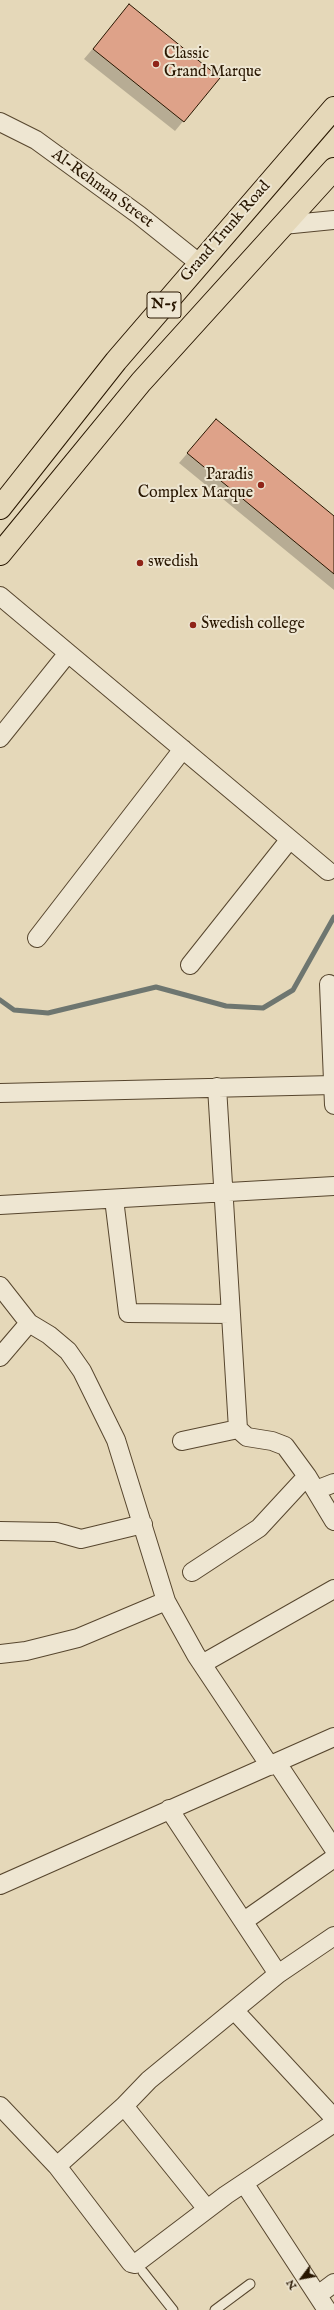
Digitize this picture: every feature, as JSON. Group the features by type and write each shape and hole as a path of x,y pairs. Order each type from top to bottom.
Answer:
{"highway":[{"name":"Grand Trunk Road","path":"0,508 116,362 199,263 334,108"},
{"name":"N-5","path":"0,554 141,382 334,169"},
{"path":"116,362 141,382"}],"street":[{"name":"Al-Rehman Street","path":"0,122 36,140 140,215 199,263"},
{"path":"283,225 334,220"},
{"path":"0,596 328,871"},
{"path":"0,738 68,653"},
{"path":"37,938 183,749"},
{"path":"190,965 290,839"},
{"path":"330,984 334,1106"},
{"path":"0,1092 333,1085"},
{"path":"217,1088 238,1429 247,1437 272,1441 285,1446 312,1483 334,1521"},
{"path":"0,1205 224,1191 334,1186"},
{"path":"114,1199 128,1313 231,1314"},
{"path":"0,1286 29,1323 49,1335 68,1351 82,1371 116,1440 166,1601 202,1664 334,1849"},
{"path":"0,1357 29,1323"},
{"path":"182,1441 238,1429"},
{"path":"192,1572 259,1528 312,1483 334,1483"},
{"path":"0,1531 56,1532 81,1539 143,1524"},
{"path":"202,1664 334,1589"},
{"path":"0,1654 26,1651 78,1638 166,1601"},
{"path":"0,1885 170,1809 274,1765 334,1737"},
{"path":"170,1809 278,1974"},
{"path":"244,1921 334,1858"},
{"path":"57,2166 124,2106 149,2080 278,1974 334,1936"},
{"path":"234,2010 334,2118"},
{"path":"0,2106 57,2166 131,2263 135,2264 244,2183 334,2123"},
{"path":"124,2106 207,2210"},
{"path":"244,2183 328,2310"},
{"path":"318,2295 334,2283"}],"lane":[{"path":"143,2272 173,2310"},
{"path":"215,2310 250,2284"}],"building":[{"name":"Classic Grand Marque","path":"129,4 220,78 184,122 93,49"},
{"name":"Paradis Complex Marque","path":"216,419 334,516 334,574 187,453"}],"waterway":[{"path":"0,1000 14,1010 48,1013 156,987 226,1006 263,1008 293,990 334,917"}],"place":[{"name":"Classic Grand Marque","path":"156,64"},
{"name":"Paradis Complex Marque","path":"261,485"},
{"name":"swedish","path":"140,563"},
{"name":"Swedish college","path":"193,625"}]}
